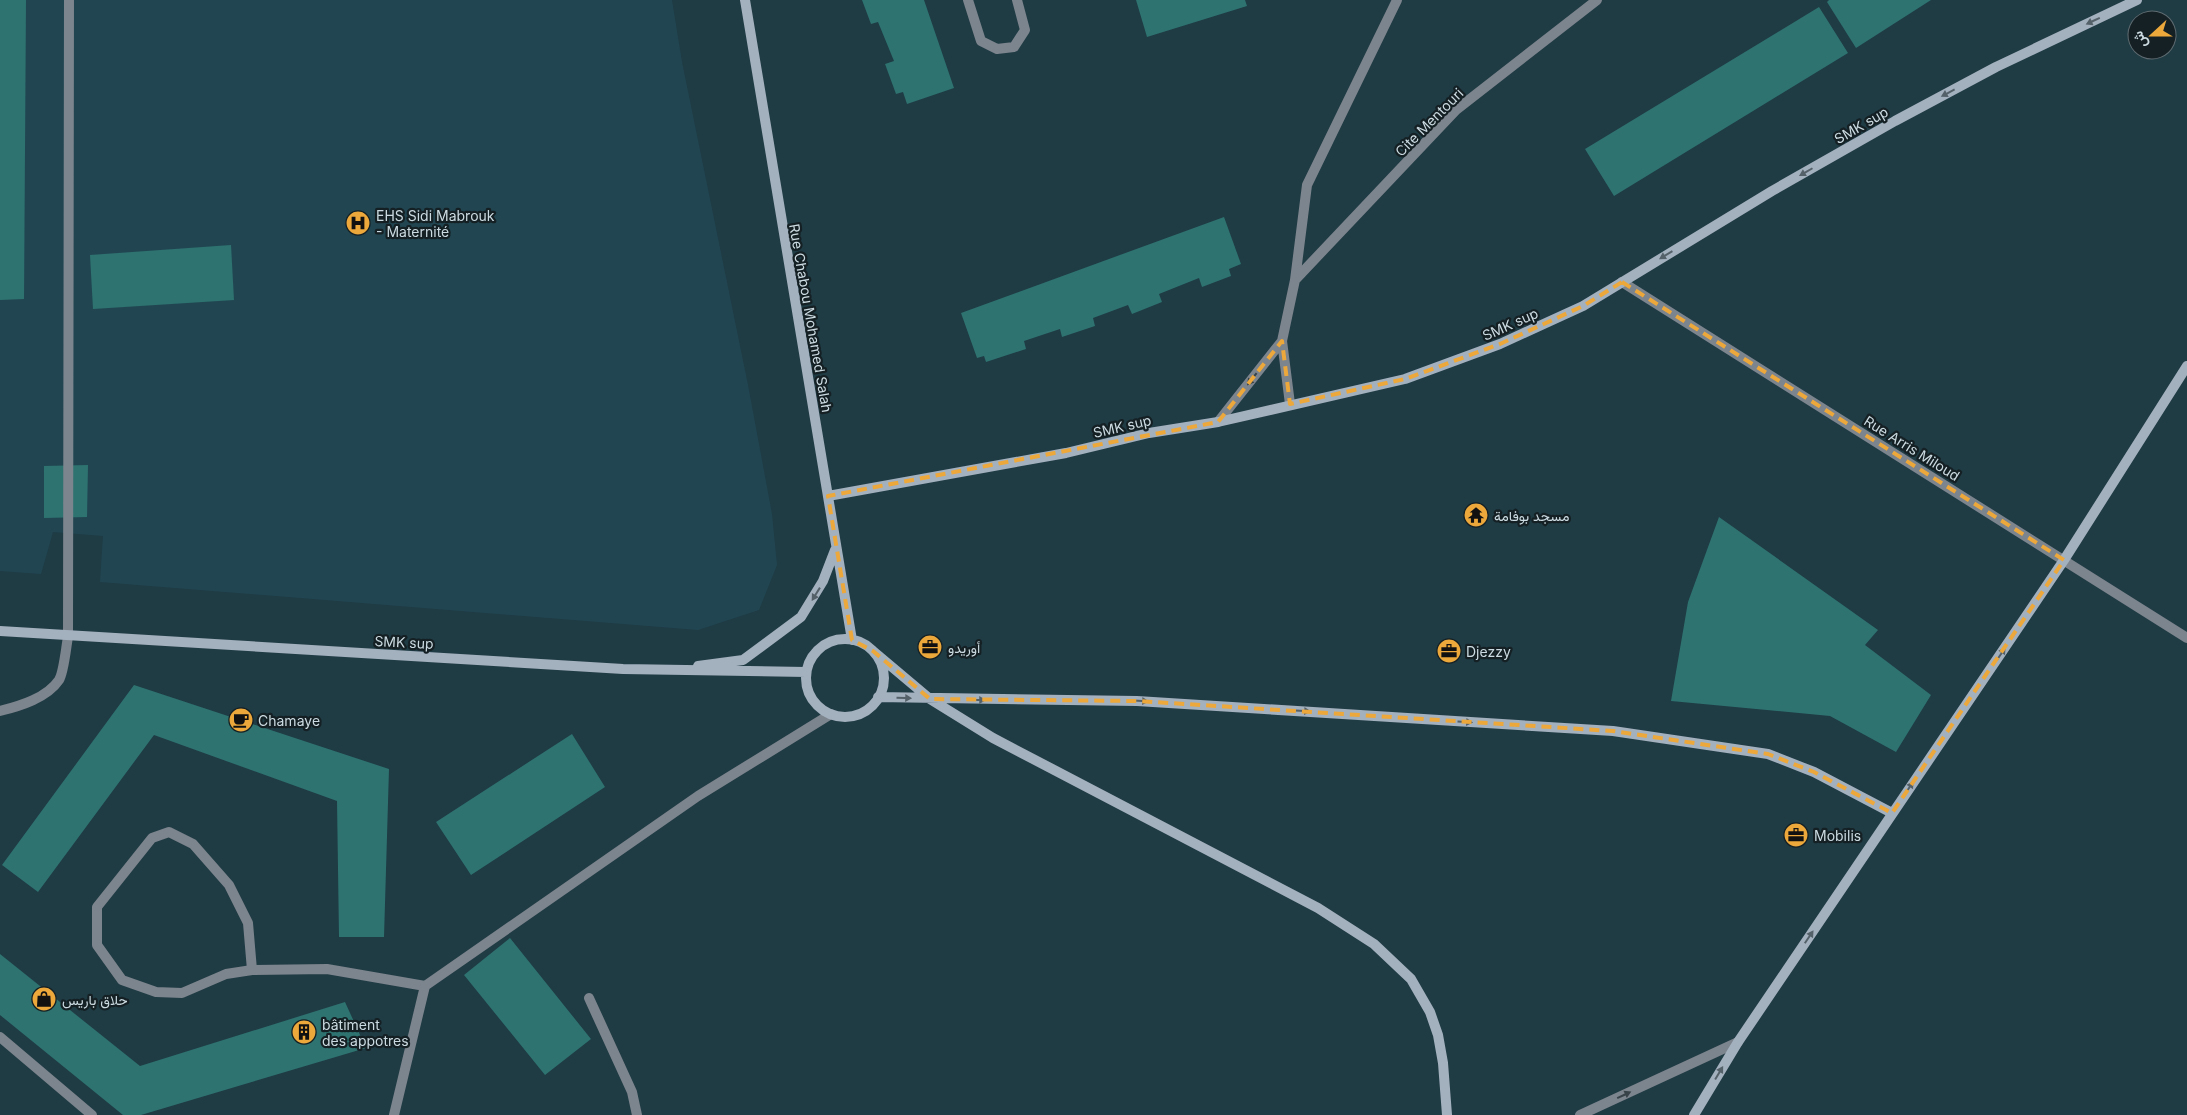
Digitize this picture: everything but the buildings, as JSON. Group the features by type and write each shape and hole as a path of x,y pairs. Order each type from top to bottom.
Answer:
{"main road":[{"name":"Rue Chabou Mohamed Salah","path":"745,0 828,496 835,549 852,640"},
{"name":"SMK sup","path":"828,496 1066,453 1149,434 1218,422 1290,404 1405,380 1448,364 1500,344 1583,306 1772,191 1895,121 1996,67 2137,0"},
{"path":"1694,1115 1738,1042 2064,560 2187,366"},
{"path":"670,671 742,660 794,623 801,617 823,582 835,549"},
{"name":"SMK sup","path":"0,631 68,637 670,671 806,672"},
{"path":"873,651 880,661 883,673 878,697 863,712 842,717 820,708 811,697 807,685 806,672 810,660 817,650 827,643 839,639 852,640 863,644 873,651 930,699 1061,775 1318,908 1374,944 1411,979 1430,1012 1438,1035 1443,1063 1447,1115"},
{"path":"878,697 1137,701 1613,731 1768,754 1814,772 1892,813"}],"street":[{"path":"0,711 21,706 60,679 68,637 69,0"},
{"path":"968,0 981,41 997,49 1014,47 1025,30 1017,0"},
{"path":"1290,404 1282,341 1295,280 1307,185 1396,0"},
{"name":"Cite Mentouri","path":"1295,280 1456,110 1597,0"},
{"name":"Rue Arris Miloud","path":"1622,282 2187,638"},
{"path":"1218,422 1282,341"},
{"path":"394,1115 425,986 698,796 831,714"},
{"path":"252,970 248,923 229,885 194,844 169,832 152,838 97,907 97,944 122,980 156,992 182,993 226,974 252,970 327,969 425,986"},
{"path":"589,998 632,1092 637,1115"},
{"path":"0,1037 92,1115"},
{"path":"1580,1115 1738,1042"}],"highlighted area":[{"path":"1622,282 2064,560 1892,813 1814,772 1768,754 1613,731 1137,701 930,699 873,651 852,640 828,496 1218,422 1282,341 1290,404 1405,379 1500,344 1583,306"}],"shaded area":[{"name":"EHS Sidi Mabrouk - Maternité","path":"0,0 672,0 682,62 748,385 772,514 777,565 759,610 698,630 100,582 103,536 53,532 41,574 0,571"}],"place":[{"name":"EHS Sidi Mabrouk - Maternité","path":"358,223"},
{"name":"مسجد بوفامة","path":"1476,515"},
{"name":"أوريدو","path":"930,647"},
{"name":"Djezzy","path":"1449,651"},
{"name":"Chamaye","path":"241,720"},
{"name":"Mobilis","path":"1796,835"},
{"name":"حلاق باريس","path":"44,999"},
{"name":"bâtiment des appotres","path":"304,1032"}]}
